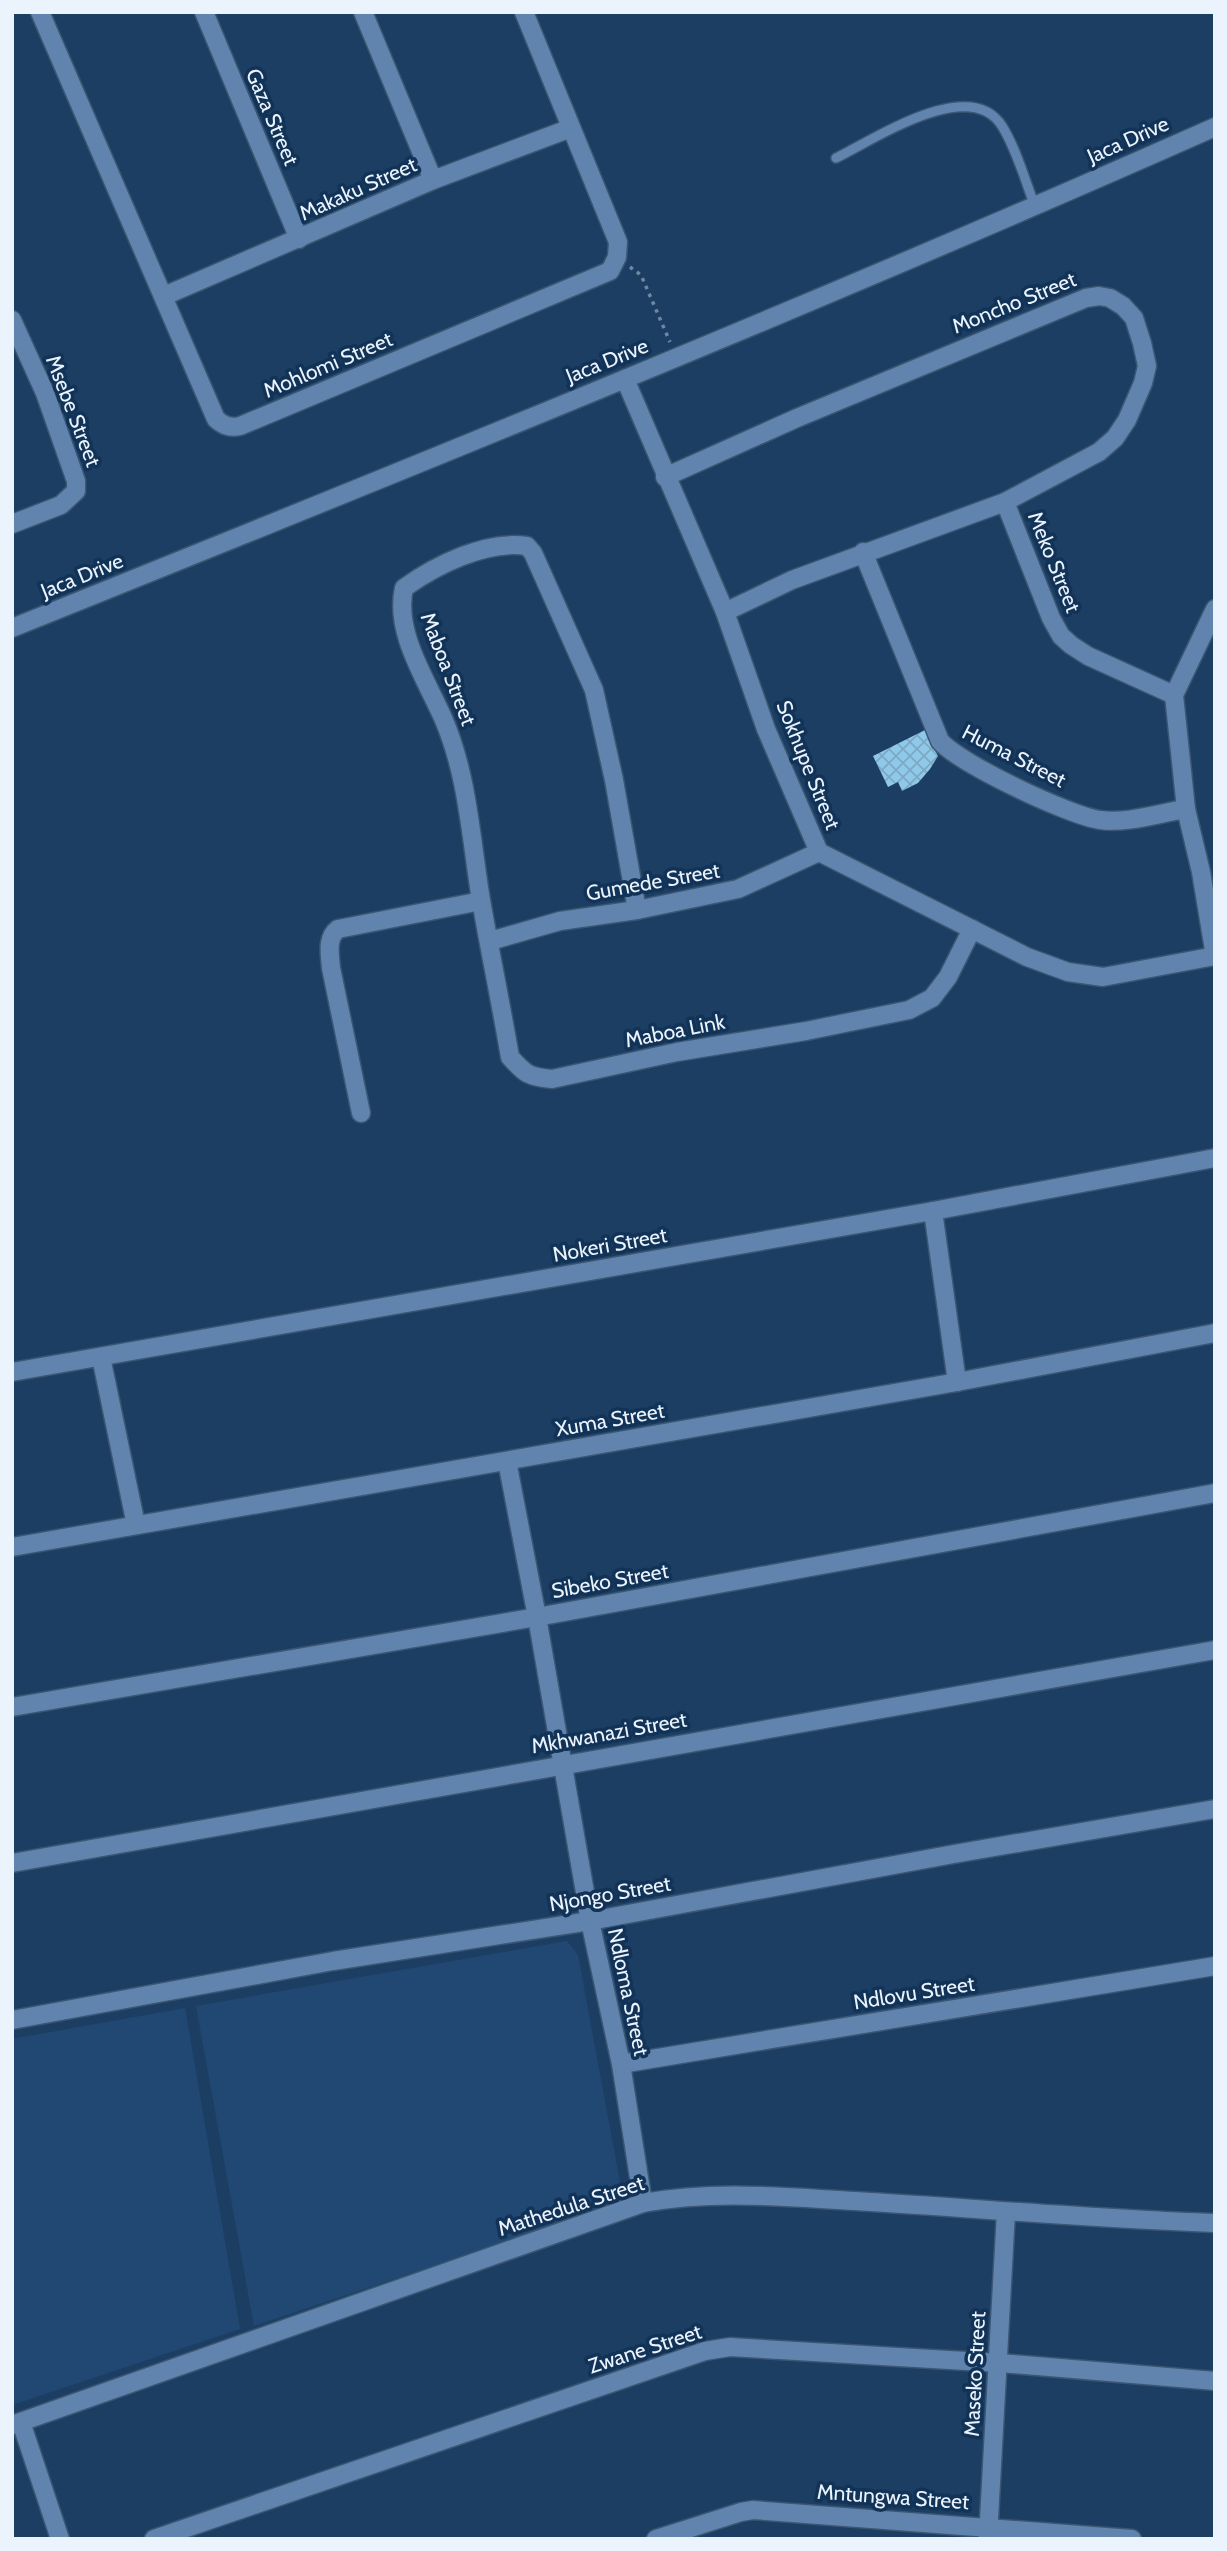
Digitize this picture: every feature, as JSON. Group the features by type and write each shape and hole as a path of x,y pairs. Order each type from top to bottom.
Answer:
{"street":[{"name":"Mohlomi Street","path":"40,12 216,419 227,426 240,426 566,291 610,271 617,257"},
{"name":"Gaza Street","path":"204,12 299,239"},
{"path":"363,12 433,180"},
{"path":"524,12 618,242 617,257"},
{"name":"Jaca Drive","path":"12,628 625,379 1215,127"},
{"name":"Makaku Street","path":"164,296 433,180 571,128"},
{"name":"Moncho Street","path":"665,477 797,418 1086,298 1110,298 1123,306 1134,318 1147,366 1143,383 1127,420 1115,438 1099,452 1005,502 863,552 792,580 726,612"},
{"name":"Msebe Street","path":"12,320 45,393 75,471 76,491 61,505 12,524"},
{"name":"Sokhupe Street","path":"625,379 665,477 726,612 766,729 819,852 1027,957 1068,972 1103,977 1215,956"},
{"name":"Meko Street","path":"1005,502 1051,618 1061,636 1088,656 1174,695"},
{"name":"Maboa Street","path":"481,901 475,848 461,776 445,722 417,662 400,603 404,588 418,578 466,556 504,544 516,544 527,545 533,553 594,690 614,780 637,910"},
{"name":"Huma Street","path":"863,552 937,734 949,751 980,769 1058,805 1100,820 1121,820 1186,809"},
{"path":"1215,609 1174,695 1186,809 1201,872 1215,956"},
{"name":"Gumede Street","path":"490,941 560,921 637,910 738,889 819,852"},
{"path":"361,1114 331,968 330,944 333,933 338,929 481,901"},
{"name":"Maboa Link","path":"481,901 510,1057 523,1072 532,1077 552,1079 677,1052 806,1031 909,1010 932,998 948,977 972,929"},
{"name":"Nokeri Street","path":"12,1372 933,1211 1215,1158"},
{"path":"933,1211 957,1382"},
{"name":"Xuma Street","path":"12,1547 957,1382 1215,1334"},
{"path":"101,1357 136,1525"},
{"name":"Ndloma Street","path":"507,1461 590,1921 621,2064 643,2203"},
{"name":"Sibeko Street","path":"12,1707 537,1617 1215,1493"},
{"name":"Mkhwanazi Street","path":"12,1863 1215,1650"},
{"name":"Njongo Street","path":"12,2020 333,1961 590,1921 1215,1809"},
{"name":"Ndlovu Street","path":"621,2064 1215,1966"},
{"name":"Mathedula Street","path":"16,2424 643,2203 677,2197 729,2194 1106,2219 1215,2223"},
{"name":"Maseko Street","path":"989,2533 1006,2212"},
{"name":"Zwane Street","path":"154,2539 705,2351 730,2347 1000,2363 1215,2381"},
{"path":"16,2424 60,2539"},
{"name":"Mntungwa Street","path":"656,2539 753,2510 989,2533 1132,2539"}],"lane":[{"path":"836,159 921,116 954,107 978,107 990,113 1002,126 1035,206"}],"path":[{"path":"617,257 641,275 677,357"}],"shaded area":[{"path":"567,1941 578,1955 622,2193 618,2204 254,2326 196,2006"},
{"path":"185,2008 240,2329 12,2405 12,2039"}],"building":[{"path":"925,730 938,756 930,769 918,783 902,791 898,782 888,787 873,756"}]}
